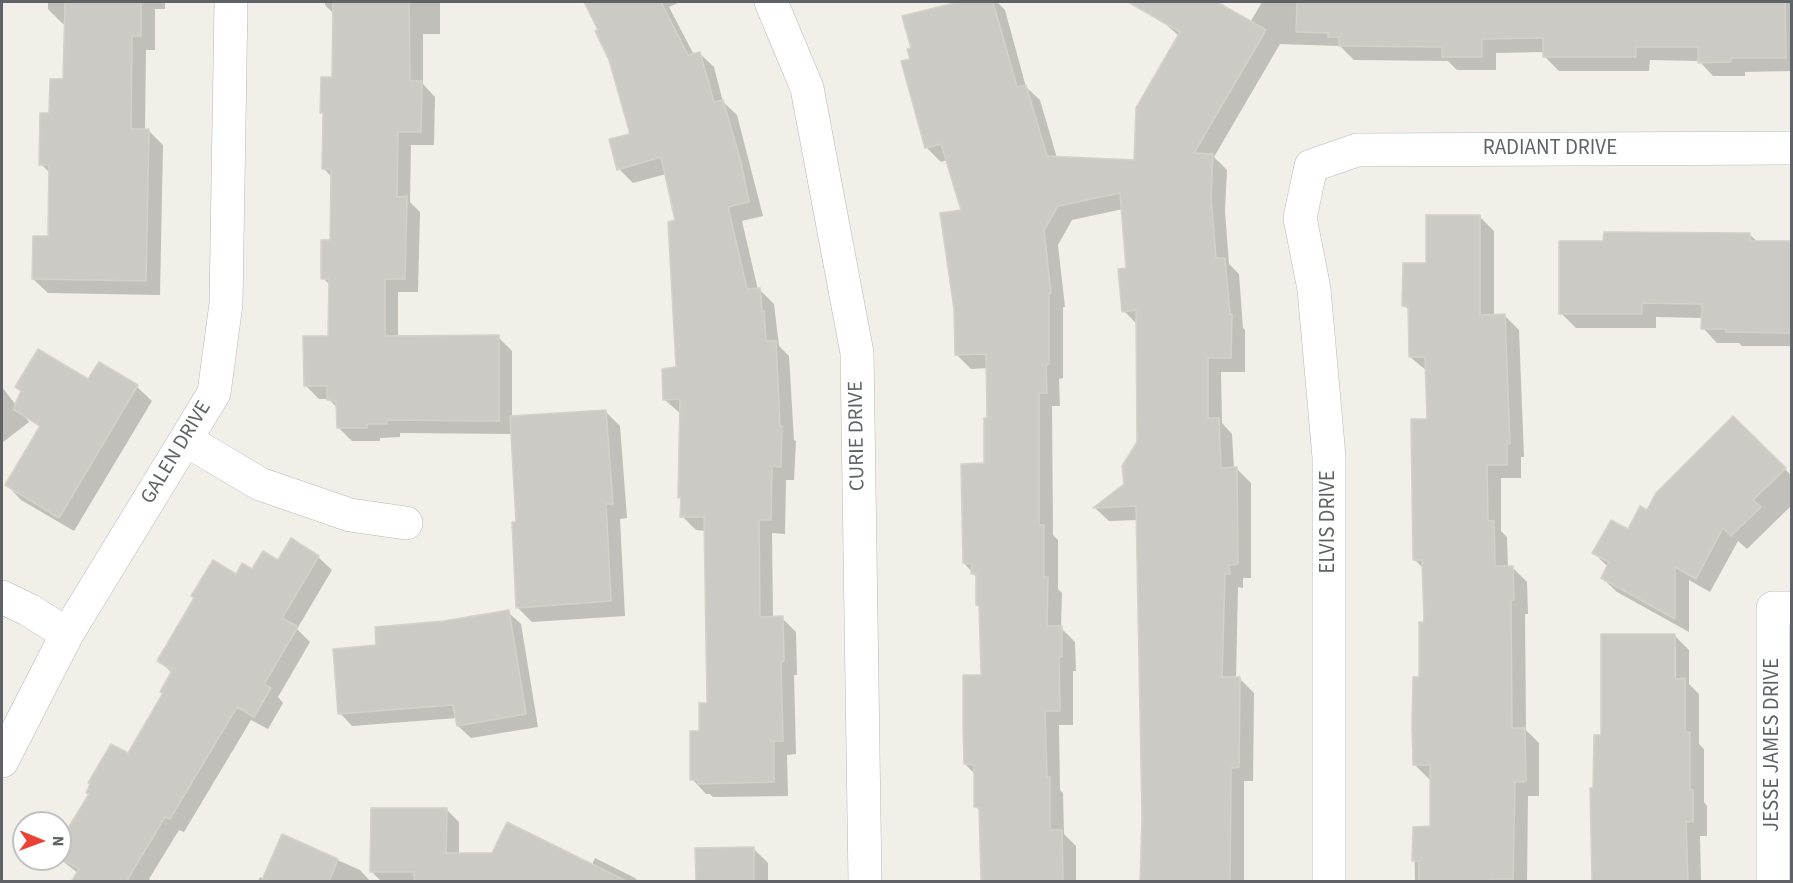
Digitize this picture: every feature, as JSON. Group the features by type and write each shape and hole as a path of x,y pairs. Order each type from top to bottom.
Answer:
{"street":[{"name":"GALEN DRIVE","path":"2,761 67,634 214,393 226,304 231,2"},
{"name":"CURIE DRIVE","path":"771,2 807,88 857,353 865,882"},
{"name":"RADIANT DRIVE","path":"1311,166 1357,150 1791,148"},
{"name":"ELVIS DRIVE","path":"1311,166 1300,218 1314,289 1329,457 1329,882"},
{"path":"186,440 260,484 350,515 406,523"},
{"path":"2,597 29,610 67,634"},
{"name":"JESSE JAMES DRIVE","path":"1773,882 1782,608"}],"building":[{"path":"65,2 141,2 141,36 132,36 131,129 149,129 146,281 32,279 33,236 48,236 49,165 39,165 40,113 49,113 50,79 63,79"},
{"path":"333,2 409,2 410,81 422,81 421,132 398,132 397,197 407,196 405,279 385,279 385,336 499,335 499,421 387,420 387,424 367,424 367,428 337,428 336,401 327,400 327,386 304,386 303,336 328,336 329,279 321,279 321,240 330,240 331,169 322,169 323,113 320,113 321,77 332,77"},
{"path":"584,2 661,2 688,55 700,52 714,102 723,100 741,162 749,202 728,207 747,289 760,288 766,341 776,341 780,426 782,426 781,467 772,466 771,520 759,520 760,617 783,616 784,661 781,662 783,741 774,741 774,782 698,784 698,780 690,780 690,731 699,731 699,703 707,703 704,517 680,517 681,497 678,498 680,399 663,400 662,369 676,367 668,222 675,220 661,157 617,170 609,139 630,134 609,60"},
{"path":"958,2 993,2 1017,87 1026,85 1047,156 1134,160 1136,108 1180,32 1128,2 1217,2 1266,30 1194,153 1213,154 1211,196 1216,258 1225,258 1230,314 1232,314 1231,358 1208,358 1208,418 1219,418 1221,468 1237,467 1238,564 1229,565 1230,574 1225,574 1222,677 1240,677 1239,767 1231,768 1230,882 1140,882 1142,818 1136,506 1093,508 1124,484 1122,466 1137,442 1136,310 1122,312 1118,269 1126,268 1120,193 1058,206 1044,230 1051,293 1049,294 1049,364 1046,365 1047,393 1039,393 1039,525 1044,525 1044,577 1048,577 1047,626 1062,626 1062,657 1059,657 1060,711 1045,711 1047,777 1050,777 1050,830 1062,830 1063,882 981,882 979,807 974,807 974,765 964,764 963,675 981,675 976,574 971,574 972,564 963,563 961,464 984,463 984,418 987,418 986,354 955,355 954,309 940,213 961,210 941,144 925,148 901,61 910,59 907,49 911,48 902,16"},
{"path":"1297,2 1785,2 1786,58 1731,58 1731,62 1698,63 1698,47 1636,47 1636,57 1543,57 1543,38 1482,39 1482,57 1442,57 1442,47 1339,46 1339,37 1328,37 1328,33 1296,32"},
{"path":"1426,215 1480,215 1480,315 1505,314 1510,444 1507,444 1507,465 1487,465 1488,521 1494,521 1495,566 1513,566 1512,728 1525,728 1526,782 1515,782 1513,879 1490,879 1490,882 1419,882 1419,861 1412,861 1413,827 1430,826 1430,765 1413,765 1412,725 1413,677 1419,677 1419,622 1424,622 1422,560 1413,560 1411,419 1427,419 1425,357 1409,357 1408,306 1402,306 1403,263 1426,263"},
{"path":"1604,232 1750,233 1750,241 1791,241 1791,333 1726,332 1726,329 1701,329 1702,304 1642,303 1642,314 1559,314 1559,241 1603,241"},
{"path":"38,349 88,379 99,362 138,385 59,518 5,485 40,426 13,409 21,391 15,387"},
{"path":"606,410 613,504 606,504 611,601 516,608 512,522 516,522 510,416"},
{"path":"1733,416 1786,468 1753,500 1761,507 1731,536 1723,528 1696,579 1675,567 1675,619 1601,578 1609,562 1592,553 1611,520 1628,529 1640,506 1647,510 1656,493"},
{"path":"291,538 319,556 282,618 298,627 264,684 271,688 254,717 237,707 170,819 165,817 126,882 71,882 79,869 72,865 72,822 89,794 86,793 90,784 88,783 111,744 128,753 163,693 160,692 172,670 157,661 194,598 191,596 213,560 236,574 242,563 252,569 263,551 278,560"},
{"path":"509,610 526,714 457,726 453,705 338,714 333,649 376,645 375,627 444,621"},
{"path":"1601,634 1675,634 1675,679 1685,678 1685,732 1690,732 1690,789 1693,790 1693,822 1686,822 1688,882 1592,882 1590,788 1593,788 1594,735 1601,735"},
{"path":"371,808 447,808 446,853 492,853 507,822 628,882 414,882 414,872 370,872"},
{"path":"282,834 338,859 329,882 261,882"},
{"path":"754,847 754,882 696,882 695,848"}]}
